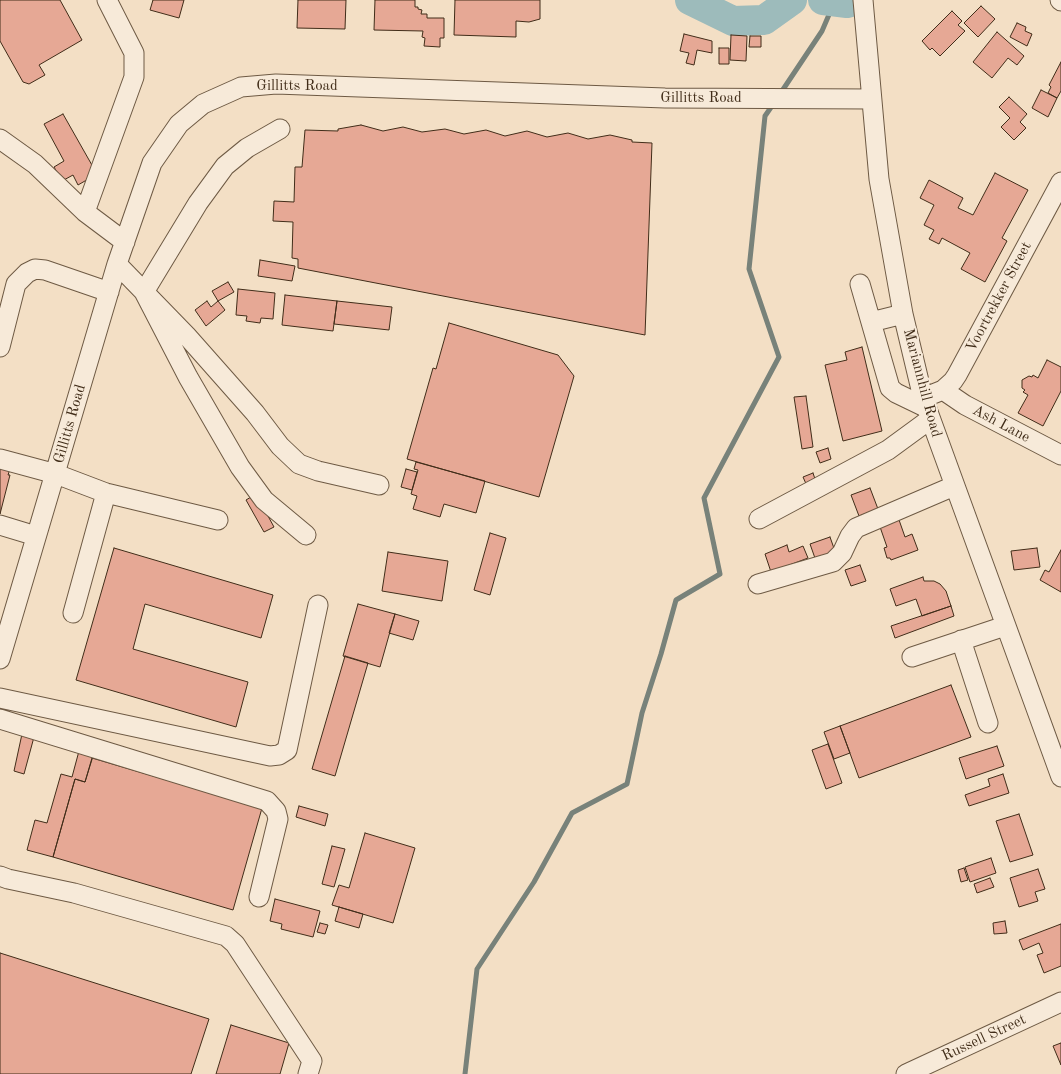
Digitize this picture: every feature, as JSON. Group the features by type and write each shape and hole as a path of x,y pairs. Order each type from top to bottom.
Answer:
{"street":[{"path":"86,212 134,77 134,53 106,0"},
{"name":"Mariannhill Road","path":"863,0 879,179 903,314 926,408 1061,777"},
{"name":"Gillitts Road","path":"0,659 117,264 152,163 179,124 203,104 241,87 276,84 665,98 871,99"},
{"path":"144,292 198,203 225,166 247,148 280,128"},
{"path":"0,139 35,164 86,212 125,242"},
{"name":"Voortrekker Street","path":"759,519 888,450 942,390 953,381 1061,182"},
{"path":"117,264 186,335 255,413 280,446 299,464 318,472 379,485"},
{"path":"0,347 16,284 27,273 36,269 46,270 109,292"},
{"path":"860,284 890,388 926,408"},
{"path":"144,292 188,377 240,467 264,500 306,535"},
{"path":"871,322 903,314"},
{"name":"Ash Lane","path":"942,390 965,405 1061,455"},
{"path":"0,459 56,474 106,492 218,520"},
{"path":"758,584 833,562 842,554 856,528 954,486"},
{"path":"73,612 106,492"},
{"path":"0,525 36,536"},
{"path":"0,698 270,756 279,755 287,750 318,605"},
{"path":"912,657 1005,626"},
{"path":"961,640 988,723"},
{"path":"0,719 266,801 276,811 278,819 259,898"},
{"path":"0,876 74,893 226,936 235,944 312,1061 308,1074"},
{"name":"Russell Street","path":"906,1074 1061,1002"}],"building":[{"path":"0,0 60,0 82,40 39,65 45,75 29,84 23,82 0,41"},
{"path":"153,0 184,0 179,18 150,10"},
{"path":"298,0 346,0 345,29 297,28"},
{"path":"375,0 415,0 415,7 422,10 421,14 427,14 427,18 444,18 444,38 440,38 440,47 424,46 425,38 422,37 423,31 374,30"},
{"path":"455,0 540,0 540,19 529,22 516,21 516,37 454,35"},
{"path":"981,6 995,19 978,37 964,23"},
{"path":"952,11 962,21 958,25 965,31 940,56 932,48 930,50 922,41"},
{"path":"1017,23 1026,27 1025,31 1032,34 1027,46 1010,37"},
{"path":"997,32 1024,56 1017,65 1008,58 992,78 973,62"},
{"path":"684,34 712,41 712,53 697,50 694,65 686,63 689,53 680,51"},
{"path":"731,35 747,36 746,61 730,60"},
{"path":"750,36 761,36 761,47 749,47"},
{"path":"719,48 729,48 729,64 719,64"},
{"path":"1061,62 1061,91 1057,98 1048,93 1051,87 1049,85"},
{"path":"1041,90 1057,98 1048,117 1032,108"},
{"path":"1009,97 1027,114 1020,122 1026,128 1014,140 1001,127 1010,118 999,107"},
{"path":"63,114 97,174 78,185 73,175 62,181 54,167 64,161 44,124"},
{"path":"361,125 383,131 403,127 422,132 445,129 464,134 486,130 505,136 527,131 547,137 568,133 588,139 610,135 632,140 632,142 652,143 645,335 298,268 298,259 292,258 293,222 273,221 274,201 294,202 295,167 302,167 305,130 338,131 338,129"},
{"path":"995,173 1028,190 1002,238 1007,241 985,282 961,269 970,253 942,238 939,244 929,239 934,230 924,225 934,205 920,198 929,180 963,198 958,208 973,215"},
{"path":"260,260 295,266 292,281 258,276"},
{"path":"228,282 234,292 218,301 212,291"},
{"path":"238,289 275,293 273,319 261,318 260,323 246,321 247,316 236,315"},
{"path":"285,295 337,301 333,331 282,325"},
{"path":"207,301 211,307 218,301 225,310 206,326 195,310"},
{"path":"337,301 392,307 389,330 334,324"},
{"path":"449,323 558,355 574,376 539,497 407,459 433,368 436,369"},
{"path":"862,347 882,431 843,441 825,365 847,360 845,352"},
{"path":"1047,360 1061,367 1061,391 1043,426 1018,413 1028,395 1023,392 1025,390 1022,388 1022,380 1033,375 1038,378"},
{"path":"806,396 813,447 802,449 794,397"},
{"path":"828,448 831,459 820,463 816,452"},
{"path":"416,462 485,481 476,513 444,504 440,517 413,509 417,496 411,494 418,470 414,469"},
{"path":"0,464 10,469 8,475 10,475 0,514"},
{"path":"406,469 417,472 412,490 401,487"},
{"path":"813,473 816,482 807,486 803,477"},
{"path":"870,488 878,509 859,516 851,495"},
{"path":"256,494 274,527 264,532 246,500"},
{"path":"898,517 905,537 912,534 918,550 891,560 887,558 884,548 887,547 879,524"},
{"path":"490,533 506,538 490,595 474,590"},
{"path":"830,537 836,554 816,561 810,544"},
{"path":"787,545 789,552 803,546 808,558 771,572 765,554"},
{"path":"114,548 273,595 261,638 145,604 133,649 248,682 236,727 76,680"},
{"path":"1037,548 1040,567 1014,570 1011,551"},
{"path":"1061,550 1061,592 1040,580 1045,570 1049,572"},
{"path":"388,552 448,561 442,601 382,591"},
{"path":"860,565 866,581 851,586 845,570"},
{"path":"923,577 924,581 934,581 940,584 946,591 951,606 922,616 916,599 896,606 890,589"},
{"path":"358,604 395,614 380,667 343,656"},
{"path":"951,606 954,616 895,638 891,626"},
{"path":"395,614 419,621 413,640 389,633"},
{"path":"345,656 368,663 335,776 312,769"},
{"path":"951,685 971,737 859,778 840,726"},
{"path":"840,726 850,753 834,759 824,732"},
{"path":"22,734 34,737 24,774 14,771"},
{"path":"828,744 842,783 826,789 812,750"},
{"path":"997,746 1004,766 966,779 959,758"},
{"path":"79,751 93,756 85,782 75,779 53,857 27,850 35,820 47,823 61,774 72,777"},
{"path":"92,758 262,808 233,910 53,857 75,779 85,782"},
{"path":"1003,774 1009,793 969,806 965,795 990,786 988,779"},
{"path":"299,806 328,814 325,826 296,817"},
{"path":"1019,814 1033,855 1010,862 996,821"},
{"path":"365,833 415,848 393,923 332,905 339,885 349,888"},
{"path":"332,846 345,849 334,887 322,884"},
{"path":"991,858 996,873 970,882 965,867"},
{"path":"964,868 968,880 961,882 958,870"},
{"path":"1038,869 1045,889 1035,892 1038,901 1019,907 1010,878"},
{"path":"990,878 994,887 977,893 974,884"},
{"path":"275,899 320,911 313,937 281,929 282,924 270,921"},
{"path":"339,907 363,914 359,928 335,921"},
{"path":"1005,921 1007,933 994,934 993,923"},
{"path":"320,923 328,925 325,934 317,932"},
{"path":"1061,924 1061,966 1044,973 1037,955 1043,953 1039,943 1023,950 1019,940"},
{"path":"0,953 209,1019 191,1074 0,1074"},
{"path":"231,1025 289,1043 280,1074 216,1074"},
{"path":"1061,1043 1061,1065 1053,1046"}],"waterway":[{"path":"690,0 733,21 764,20 792,0"},
{"path":"823,0 847,3 858,0"},
{"path":"780,94 822,31 831,10 847,3"},
{"path":"465,1074 477,969 534,882 572,813 627,784 642,713 676,600 720,574 704,498 779,357 749,269 765,116 774,103"}]}
